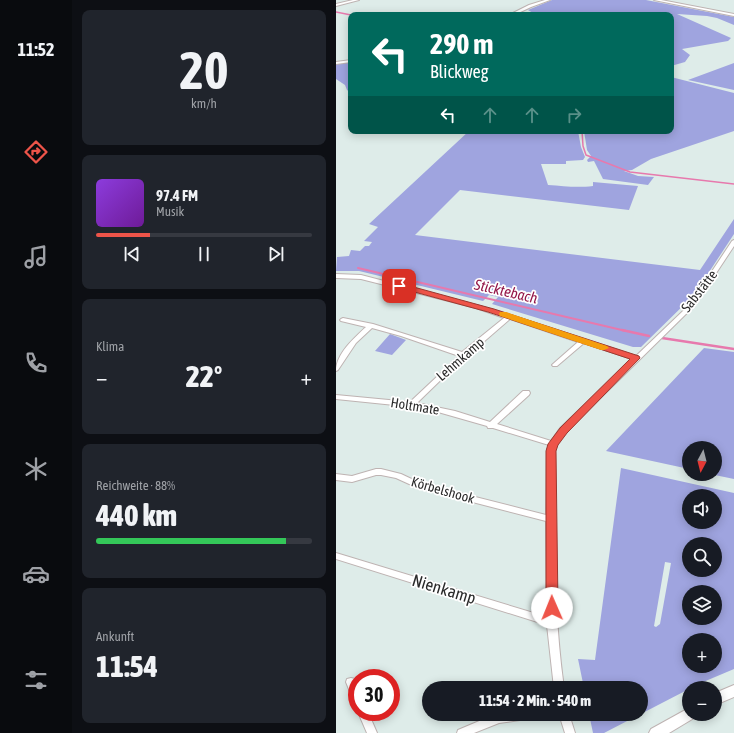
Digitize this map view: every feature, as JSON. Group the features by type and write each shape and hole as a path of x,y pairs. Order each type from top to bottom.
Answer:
{"main road":[{"path":"722,696 734,691"},
{"path":"656,733 682,718"}],"street":[{"path":"336,5 357,0"},
{"path":"519,12 530,6 548,0"},
{"path":"656,0 734,15"},
{"path":"336,63 348,61"},
{"name":"Sabstätte","path":"553,444 563,430 658,336 686,311 699,295 734,242"},
{"path":"336,276 352,275 371,279 510,316 636,358"},
{"name":"Lehmkamp","path":"412,404 463,355 510,316"},
{"path":"343,320 372,325 463,355"},
{"path":"336,369 353,342 372,325"},
{"path":"555,365 583,341"},
{"path":"491,426 526,393"},
{"name":"Holtmate","path":"336,397 412,404 452,413 553,444"},
{"path":"553,444 551,451 550,519 552,622 557,681"},
{"name":"Körbelshook","path":"336,477 352,479 381,472 398,476 418,485 550,519"},
{"name":"Nienkamp","path":"336,556 552,622"},
{"path":"367,721 372,733"},
{"path":"462,733 491,721"},
{"path":"566,721 570,733"}],"shaded area":[{"path":"552,0 646,0 734,17 734,25 717,18 707,16 677,14 731,38 728,41 682,49 690,55 685,62 674,65 674,12 531,12 528,10"},
{"path":"348,62 348,91 345,85 336,79 336,64"},
{"path":"734,63 734,90 688,80"},
{"path":"674,78 734,93 734,131 651,159 632,170 624,171 638,176 654,177 648,185 603,179 594,161 588,162 587,160 591,156 587,150 584,134 674,134"},
{"path":"466,134 579,134 585,157 583,160 566,161 566,164 541,164 548,185 587,187 593,186 593,182 638,186 629,210 460,190 415,235 700,270 734,219 734,234 694,295 641,347 633,347 492,304 498,297 489,295 483,301 359,271 336,271 337,257 349,256 351,250 360,251 365,246 369,246 372,242 364,241 378,227 369,224"},
{"path":"390,334 406,340 392,355 375,351"},
{"path":"704,348 734,352 734,479 722,476 722,441 682,441 682,467 606,451"},
{"path":"621,468 716,489 682,489 682,529 722,529 722,490 734,493 734,669 706,681 682,681 682,693 648,710 648,681 583,681 578,659 595,660","holes":["665,562 671,563 660,624 656,627 654,626"]},
{"path":"590,721 627,721 604,733 593,733"}],"waterway":[{"path":"336,12 348,14"},
{"path":"582,134 583,146 586,155 630,172 734,184"},
{"name":"Sticktebach","path":"358,268 626,331"},
{"name":"Sticktebach","path":"622,330 649,336"},
{"path":"662,338 734,349"}],"slow traffic":[{"path":"503,314 604,348"}],"route":[{"path":"399,286 491,310 636,358 563,430 553,444 551,451 550,492 552,608"}]}
